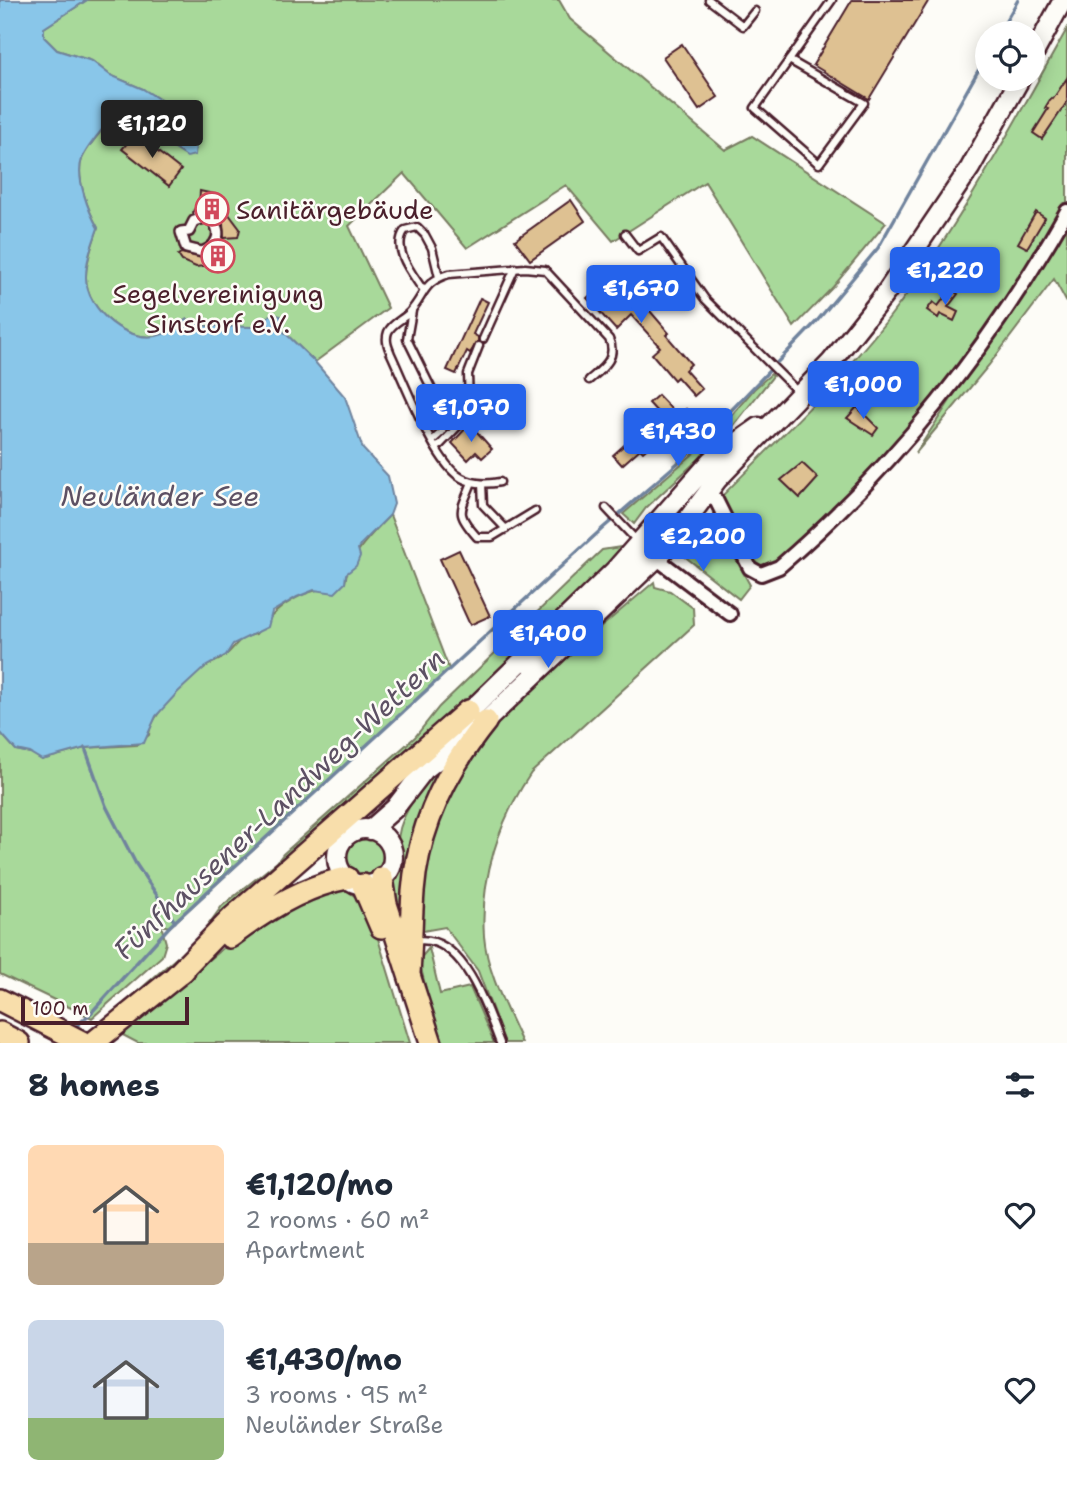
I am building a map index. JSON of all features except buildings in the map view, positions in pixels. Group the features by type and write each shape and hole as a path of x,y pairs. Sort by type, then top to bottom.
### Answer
{"highway":[{"path":"409,973 415,874 426,825 477,716"},
{"path":"173,979 232,918 477,716"},
{"path":"173,979 309,863 340,846"},
{"path":"93,1043 253,919 315,886 364,880"},
{"path":"364,880 386,904 431,1043"},
{"path":"364,880 416,1043"},
{"path":"0,1000 84,1043"},
{"path":"0,1033 19,1043"}],"main road":[{"path":"1045,33 1063,0"},
{"path":"409,793 394,824 390,845 392,863 364,880 338,863 340,846 352,832 370,830 383,821 409,793 427,768 477,716 708,492 831,362 885,295 970,168 1013,91"},
{"path":"648,552 712,460 800,395"},
{"path":"370,830 382,835 390,845"}],"street":[{"path":"708,492 716,500 750,568 761,574 779,567 868,479 954,380 1016,294 1067,211"},
{"path":"199,213 209,216 215,222 217,241 208,249 194,251 186,248 181,232 189,231 190,226 201,219 199,213"},
{"path":"427,768 477,715 648,552 730,614"}],"lane":[{"path":"709,0 743,26 755,11"},
{"path":"789,60 864,103 819,164 755,108 789,60 832,0"},
{"path":"423,290 402,254 400,244 405,230 417,227 425,235 439,276"},
{"path":"625,234 638,251 661,237 705,299 800,395"},
{"path":"433,440 445,427 445,415 410,348 407,333 412,309 423,290 439,276 536,267 552,275 609,339 612,355 609,362 589,380"},
{"path":"437,448 467,414 468,374 515,268"},
{"path":"412,309 393,325 386,336 387,343 437,448 454,473 482,484 500,482"},
{"path":"472,482 461,519 477,537 484,539 535,511"},
{"path":"482,484 480,498 483,505 506,528"},
{"path":"606,508 648,552"},
{"path":"411,942 435,939 455,956 475,982 500,1043"}],"green space":[{"path":"87,0 559,0 570,19 725,150 752,136 886,223 833,287 794,327 705,182 613,241 566,185 467,248 404,173 349,226 388,308 315,362 281,329 206,326 187,319 163,334 150,337 137,335 112,323 101,313 88,289 87,264 98,228 84,195 80,167 85,153 97,136 115,114 125,116 143,89 110,75 92,61 57,50 44,37 44,28"},
{"path":"1067,29 1067,204 1047,239 956,373 862,481 784,558 769,569 754,567 720,498 806,411 888,319 961,214 1032,91 1045,91 1045,68"},
{"path":"1067,222 1067,303 1054,279 989,365 915,454"},
{"path":"771,374 773,376 730,430 646,508 634,524 623,514 714,436 754,389"},
{"path":"390,515 449,669 170,927 161,925 166,943 162,956 92,1018 0,974 0,732 16,750 31,753 42,760 85,748 136,745 149,735 156,717 181,687 199,671 224,657 241,640 256,634 275,612 305,594 345,583 350,564"},
{"path":"717,525 750,585 739,599 683,555 686,540"},
{"path":"621,547 619,558 431,735 108,1020 107,1018 198,939 222,906 277,862 415,737 439,707 602,550"},
{"path":"654,582 655,587 670,591 693,608 694,625 531,773 510,810 494,851 485,893 486,950 499,991 522,1043 505,1043 478,971 445,927 417,932 427,838 477,740 552,669"},
{"path":"450,758 406,944 394,901 400,862 400,827 417,794"},
{"path":"365,837 380,843 386,858 380,873 365,879 350,873 344,858 350,843"},
{"path":"345,889 365,904 372,919 410,1043 138,1043 119,1033 260,921 313,893"},
{"path":"429,948 440,994 470,987 494,1043 439,1043 419,960"}],"water":[{"name":"Neuländer See","path":"0,0 87,0 44,28 44,37 57,50 92,61 110,75 143,89 173,108 196,143 195,155 187,157 125,116 115,114 85,153 80,176 87,204 98,228 88,258 86,276 88,289 101,313 124,330 150,337 166,333 187,319 206,326 253,327 272,314 281,316 281,329 315,362 345,397 363,449 388,476 394,504 390,515 361,544 356,566 346,574 345,583 335,593 314,590 272,612 268,627 233,644 226,655 205,667 178,692 156,716 144,743 85,748 42,760 30,753 16,750 0,732"}],"waterway":[{"name":"Fünfhausener-Landweg-Wettern","path":"1006,21 1018,0"},
{"name":"Fünfhausener-Landweg-Wettern","path":"72,1030 91,1013 170,926 603,528 695,448 817,321 878,248 975,76"},
{"path":"85,748 106,806 136,864 175,922"}],"place":[{"name":"Sanitärgebäude","path":"212,209"},
{"name":"Segelvereinigung Sinstorf e.V.","path":"218,256"}]}
